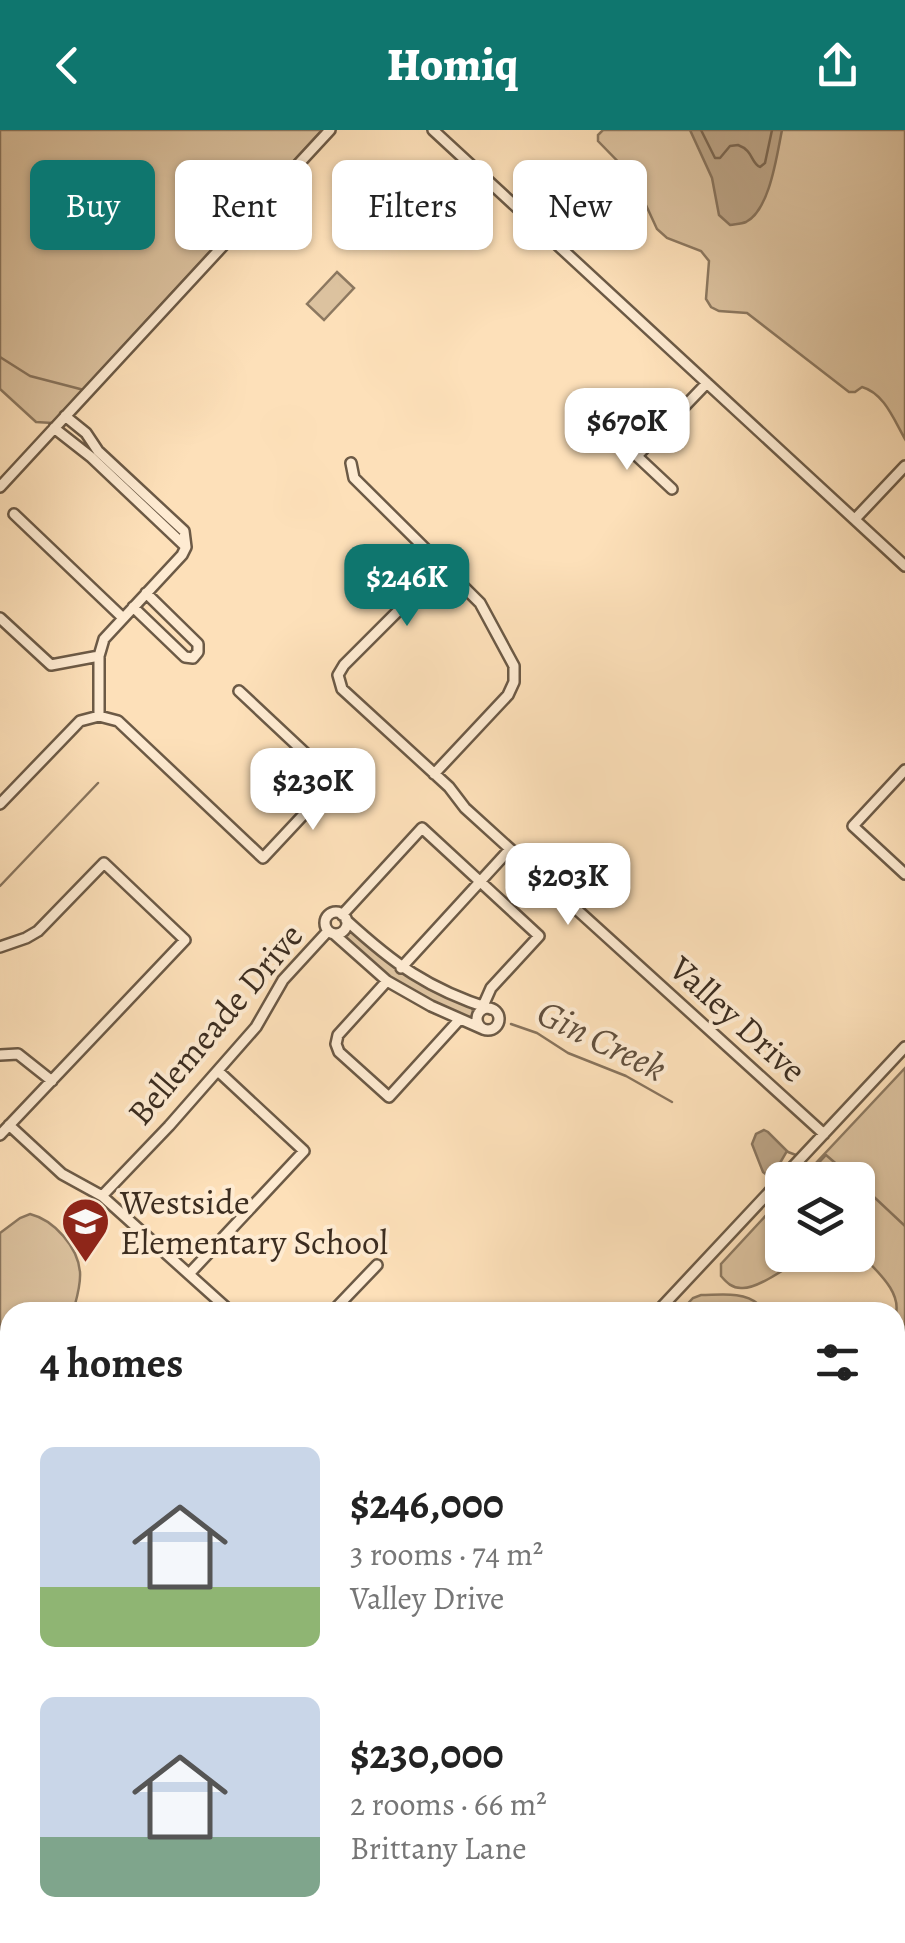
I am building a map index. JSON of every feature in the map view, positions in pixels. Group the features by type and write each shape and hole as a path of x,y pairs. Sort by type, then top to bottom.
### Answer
{"street":[{"path":"0,486 330,130"},
{"path":"433,130 905,566"},
{"path":"637,456 707,383"},
{"path":"65,416 184,531 186,546 182,556 104,638 99,656 99,716"},
{"path":"54,428 186,546"},
{"path":"608,430 672,489"},
{"path":"351,462 354,478 480,603 514,666 514,682 508,695 434,774"},
{"path":"855,520 905,466"},
{"path":"14,514 122,617"},
{"name":"Valley Drive","path":"442,566 344,665 338,675 342,689 465,808 824,1134"},
{"path":"133,607 184,657 193,658 198,644 146,593"},
{"path":"0,618 51,665 99,656"},
{"path":"0,804 80,720 99,716 118,721 263,858 335,781 239,691"},
{"path":"905,770 853,826 905,874"},
{"name":"Bellemeade Drive","path":"344,918 422,828 539,936 491,988 487,1007"},
{"path":"402,968 510,849"},
{"path":"0,948 38,931 104,863 185,940 0,1135"},
{"path":"336,912 344,918 402,968 436,988 487,1007 498,1016 498,1024 490,1030 483,1029 387,981 324,924 329,914 336,912"},
{"path":"331,933 344,931 344,918"},
{"name":"Bellemeade Drive","path":"102,1196 261,1022 283,980 331,933"},
{"path":"387,981 338,1035 336,1044 339,1052 389,1098 460,1020"},
{"path":"483,1029 478,1024 478,1013 487,1007"},
{"path":"666,1302 905,1048"},
{"path":"0,1055 18,1054 52,1081"},
{"path":"189,1274 304,1151 218,1070"},
{"path":"9,1126 62,1174 102,1196 220,1302"},
{"path":"341,1302 377,1264"}],"shaded area":[{"path":"0,130 322,130 294,160 175,160 175,250 211,250 52,423 36,422 0,389"},
{"path":"603,130 905,130 905,439 888,408 870,390 862,387 849,392 747,313 711,307 706,299 709,261 701,251 667,238 657,229 647,207 647,160 616,160 598,141"},
{"path":"337,272 354,288 324,320 307,304"},
{"path":"350,931 424,986 472,1008 472,1017 418,995 387,976 345,940"},
{"path":"905,1068 905,1302 896,1302 886,1281 875,1269 875,1162 817,1162"},
{"path":"30,1214 39,1217 70,1244 80,1272 75,1302 0,1302 0,1233"},
{"path":"765,1216 765,1272 780,1272 741,1288 721,1276 721,1264"},
{"path":"731,1295 755,1302 689,1302 693,1298"}],"water":[{"path":"690,130 782,130 767,194 746,222 730,225 719,215 712,178"},
{"path":"768,1132 787,1151 781,1162 765,1162 765,1174 752,1144 756,1134"}],"waterway":[{"path":"0,357 30,376 84,390"},
{"path":"0,886 98,783"},
{"name":"Gin Creek","path":"511,1024 626,1076 672,1102"},
{"path":"788,1152 796,1155"},
{"path":"820,1162 826,1155 834,1162"},
{"path":"875,1198 905,1226"}],"place":[{"name":"Westside Elementary School","path":"85,1264"}]}
